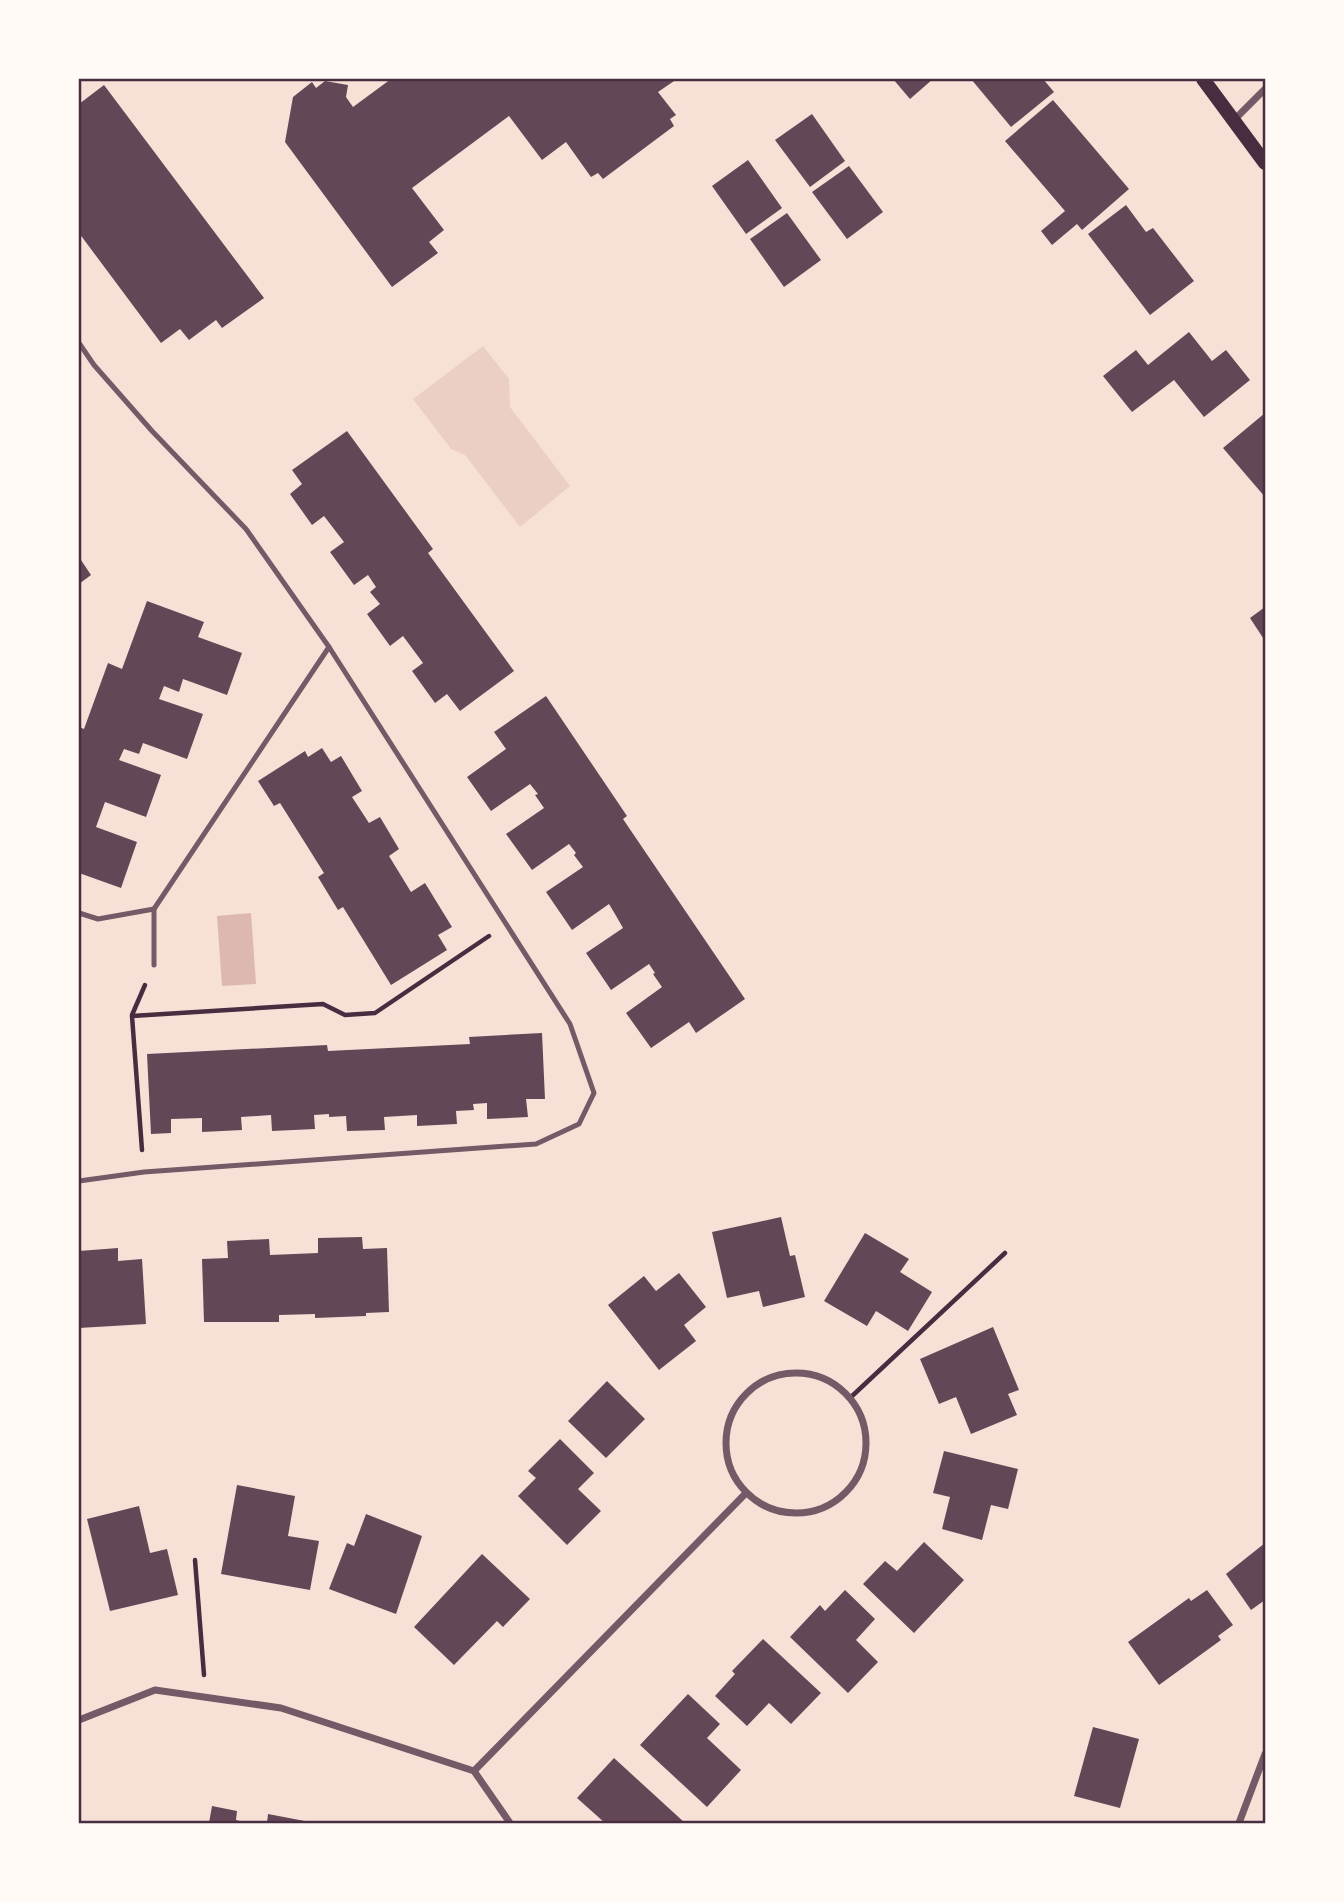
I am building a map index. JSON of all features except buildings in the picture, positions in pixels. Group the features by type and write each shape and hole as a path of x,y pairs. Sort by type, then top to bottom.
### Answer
{"main road":[{"path":"1203,79 1265,163"}],"street":[{"path":"1234,121 1265,89"},
{"path":"801,1372 825,1377 851,1397 862,1416 867,1440 863,1465 847,1492 827,1507 790,1514 766,1508 746,1493 735,1479 726,1456 726,1431 734,1408 755,1385 777,1374 801,1372"},
{"path":"474,1771 746,1493"},
{"path":"79,1720 155,1690 281,1708 474,1771 510,1823"},
{"path":"1239,1823 1265,1754"}],"lane":[{"path":"79,343 94,365 152,431 246,529 329,648 570,1024 594,1093 579,1124 536,1144 144,1172 79,1181"},
{"path":"154,965 154,909 329,648"},
{"path":"79,914 97,919 154,909"}],"path":[{"path":"132,1016 323,1004 345,1016 375,1013 508,924"},
{"path":"144,1172 132,1016 154,965"},
{"path":"851,1397 1005,1253"},
{"path":"195,1560 205,1697"}],"shaded area":[{"path":"483,346 509,379 510,407 570,486 520,527 465,455 451,449 413,399"},
{"path":"251,913 256,984 222,986 217,916"}]}
